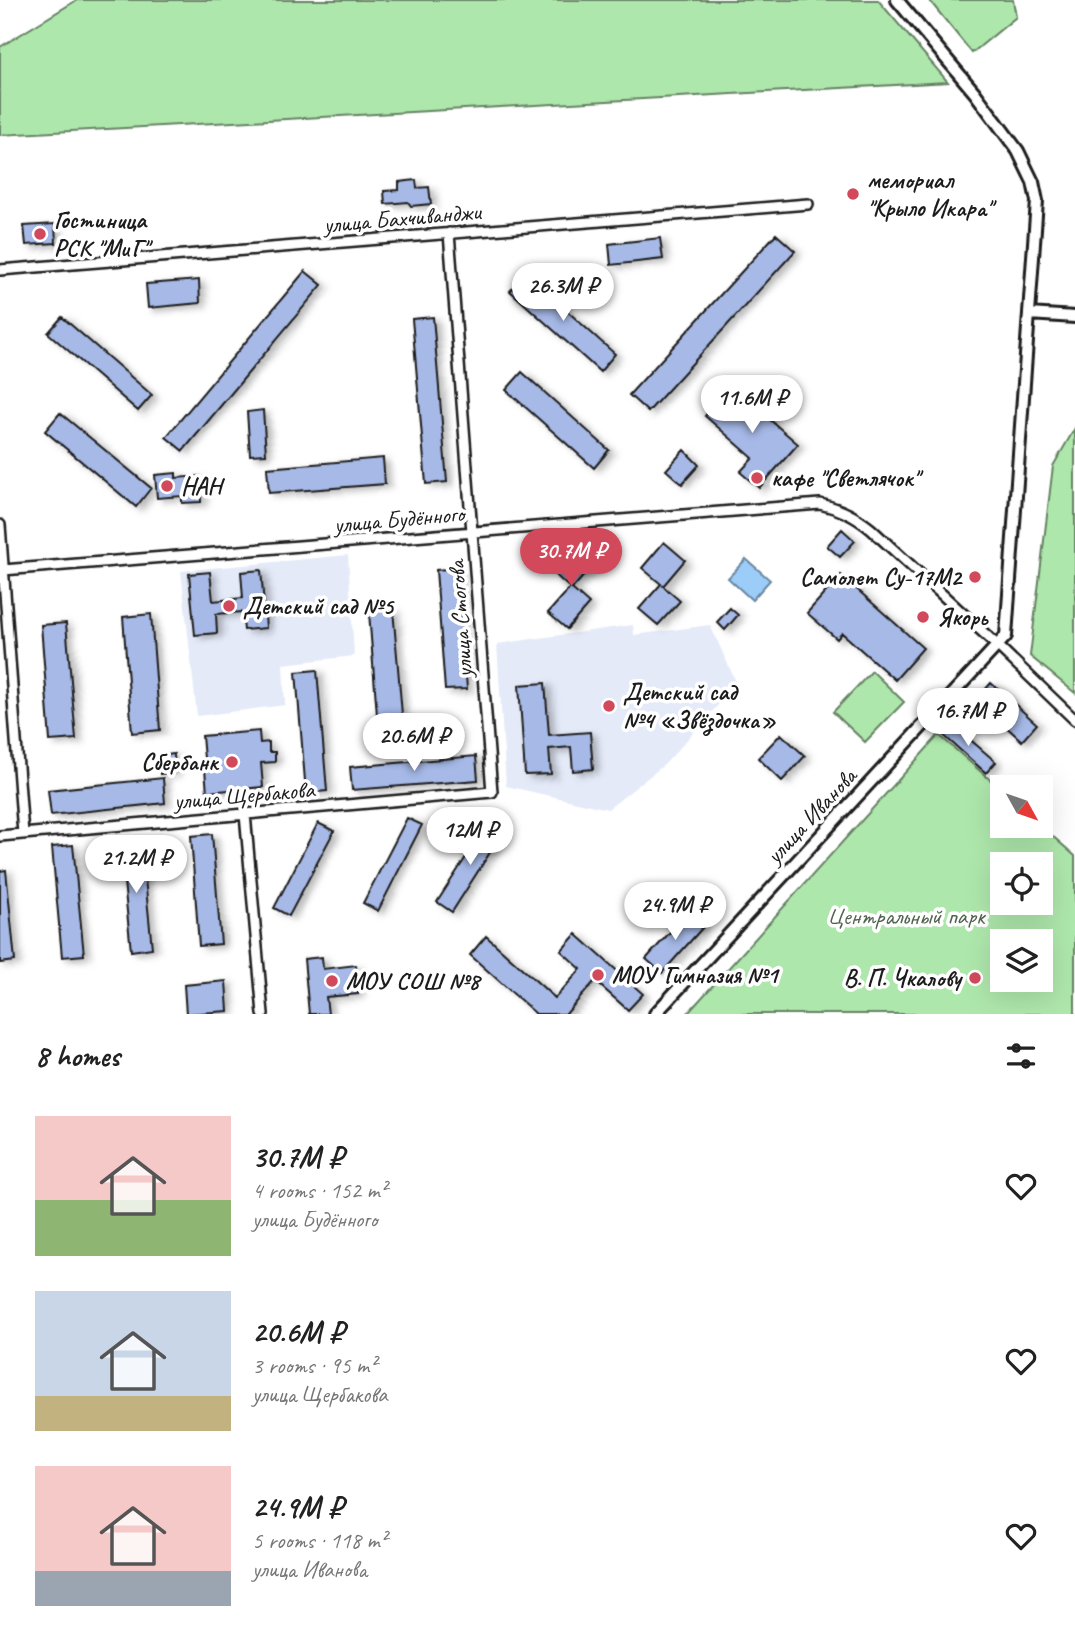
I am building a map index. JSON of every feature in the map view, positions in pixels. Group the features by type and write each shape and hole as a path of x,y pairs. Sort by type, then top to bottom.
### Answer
{"street":[{"path":"897,0 975,93 1018,151 1026,166 1037,201 1006,636 998,646"},
{"name":"улица Бахчиванджи","path":"0,270 808,204"},
{"name":"улица Стогова","path":"449,233 492,792"},
{"path":"1029,314 1075,317"},
{"name":"улица Будённого","path":"3,570 820,504 838,508 857,517 1075,720"},
{"path":"0,525 23,834"},
{"name":"улица Иванова","path":"655,1014 998,646"},
{"name":"улица Щербакова","path":"0,836 492,792"},
{"path":"245,814 262,1014"}],"shaded area":[{"path":"348,555 354,656 283,664 285,705 197,716 181,571"},
{"path":"633,625 634,635 710,625 737,684 665,764 608,809 506,786 497,644"}],"green space":[{"path":"77,0 878,0 948,82 0,135 0,47"},
{"path":"929,0 1013,0 1016,17 972,53"},
{"path":"1075,428 1075,693 1030,656 1053,466"},
{"path":"872,671 904,702 865,742 833,712"},
{"name":"Центральный парк","path":"939,735 990,780 990,838 1054,837 1075,856 1075,1014 687,1014"}],"water":[{"path":"746,559 770,580 752,600 728,578"}],"building":[{"path":"416,180 417,188 429,187 431,204 385,204 384,191 399,190 399,182"},
{"path":"55,224 56,243 26,245 24,226"},
{"path":"776,234 795,251 648,412 629,395"},
{"path":"660,238 663,259 611,265 609,244"},
{"path":"305,271 322,285 183,451 166,437"},
{"path":"526,274 615,354 600,372 510,291"},
{"path":"199,280 200,303 148,308 146,284"},
{"path":"62,317 152,395 138,411 48,333"},
{"path":"433,317 447,482 426,484 412,319"},
{"path":"522,372 609,450 594,468 506,390"},
{"path":"731,386 798,444 759,488 740,472 753,458 705,416"},
{"path":"263,410 266,454 250,455 247,412"},
{"path":"60,413 151,488 136,507 45,431"},
{"path":"684,450 699,465 682,484 666,470"},
{"path":"383,458 385,484 269,493 267,468"},
{"path":"176,473 176,478 200,476 201,502 182,503 182,496 157,498 155,475"},
{"path":"842,529 855,541 840,557 827,546"},
{"path":"664,542 685,560 663,586 680,601 658,625 639,609 661,584 642,568"},
{"path":"574,547 594,564 572,589 589,604 567,629 548,613 570,588 552,572"},
{"path":"458,568 467,689 445,690 436,570"},
{"path":"261,570 266,628 244,630 242,612 216,614 217,633 195,635 189,574 210,572 213,601 243,598 241,572"},
{"path":"841,575 923,648 895,680 842,633 837,639 807,613"},
{"path":"730,608 738,615 725,630 717,622"},
{"path":"393,609 403,726 378,728 369,612"},
{"path":"151,614 160,730 132,733 123,617"},
{"path":"66,623 76,739 50,741 41,625"},
{"path":"317,670 327,791 306,793 296,672"},
{"path":"545,683 549,735 590,732 593,769 573,771 571,747 549,749 551,774 525,775 519,685"},
{"path":"991,683 1037,724 1022,741 976,700"},
{"path":"950,722 996,762 986,773 941,733"},
{"path":"259,731 260,743 269,742 269,752 275,752 275,762 261,763 263,787 207,792 202,736"},
{"path":"781,734 805,756 782,781 758,758"},
{"path":"174,754 175,772 160,774 159,756"},
{"path":"476,756 478,780 352,790 350,767"},
{"path":"163,778 165,803 51,815 48,790"},
{"path":"407,818 422,825 378,911 363,903"},
{"path":"318,823 334,831 289,916 274,908"},
{"path":"488,823 503,832 452,912 437,902"},
{"path":"212,834 221,944 199,946 191,836"},
{"path":"141,839 152,948 131,951 120,842"},
{"path":"73,845 84,955 62,957 52,847"},
{"path":"6,870 15,961 0,963 0,871"},
{"path":"688,912 704,926 662,973 646,959"},
{"name":"МОУ Гимназия №1","path":"576,934 643,994 628,1010 595,981 566,1014 536,1014 470,955 486,936 555,998 581,969 561,951"},
{"name":"МОУ СОШ №8","path":"322,957 323,969 356,965 358,994 326,997 328,1014 309,1014 304,959"},
{"path":"226,981 228,1011 186,1014 184,985"}],"place":[{"name":"мемориал \"Крыло Икара\"","path":"853,194"},
{"name":"Гостиница РСК \"МиГ\"","path":"40,234"},
{"name":"кафе \"Светлячок\"","path":"757,478"},
{"name":"НАН","path":"167,486"},
{"name":"Самолет Су-17М2","path":"975,577"},
{"name":"Детский сад №5","path":"229,606"},
{"name":"Якорь","path":"923,617"},
{"name":"Детский сад №4 «Звёздочка»","path":"609,706"},
{"name":"Сбербанк","path":"232,762"},
{"name":"МОУ Гимназия №1","path":"598,975"},
{"name":"В. П. Чкалову","path":"975,978"},
{"name":"МОУ СОШ №8","path":"332,981"}]}
